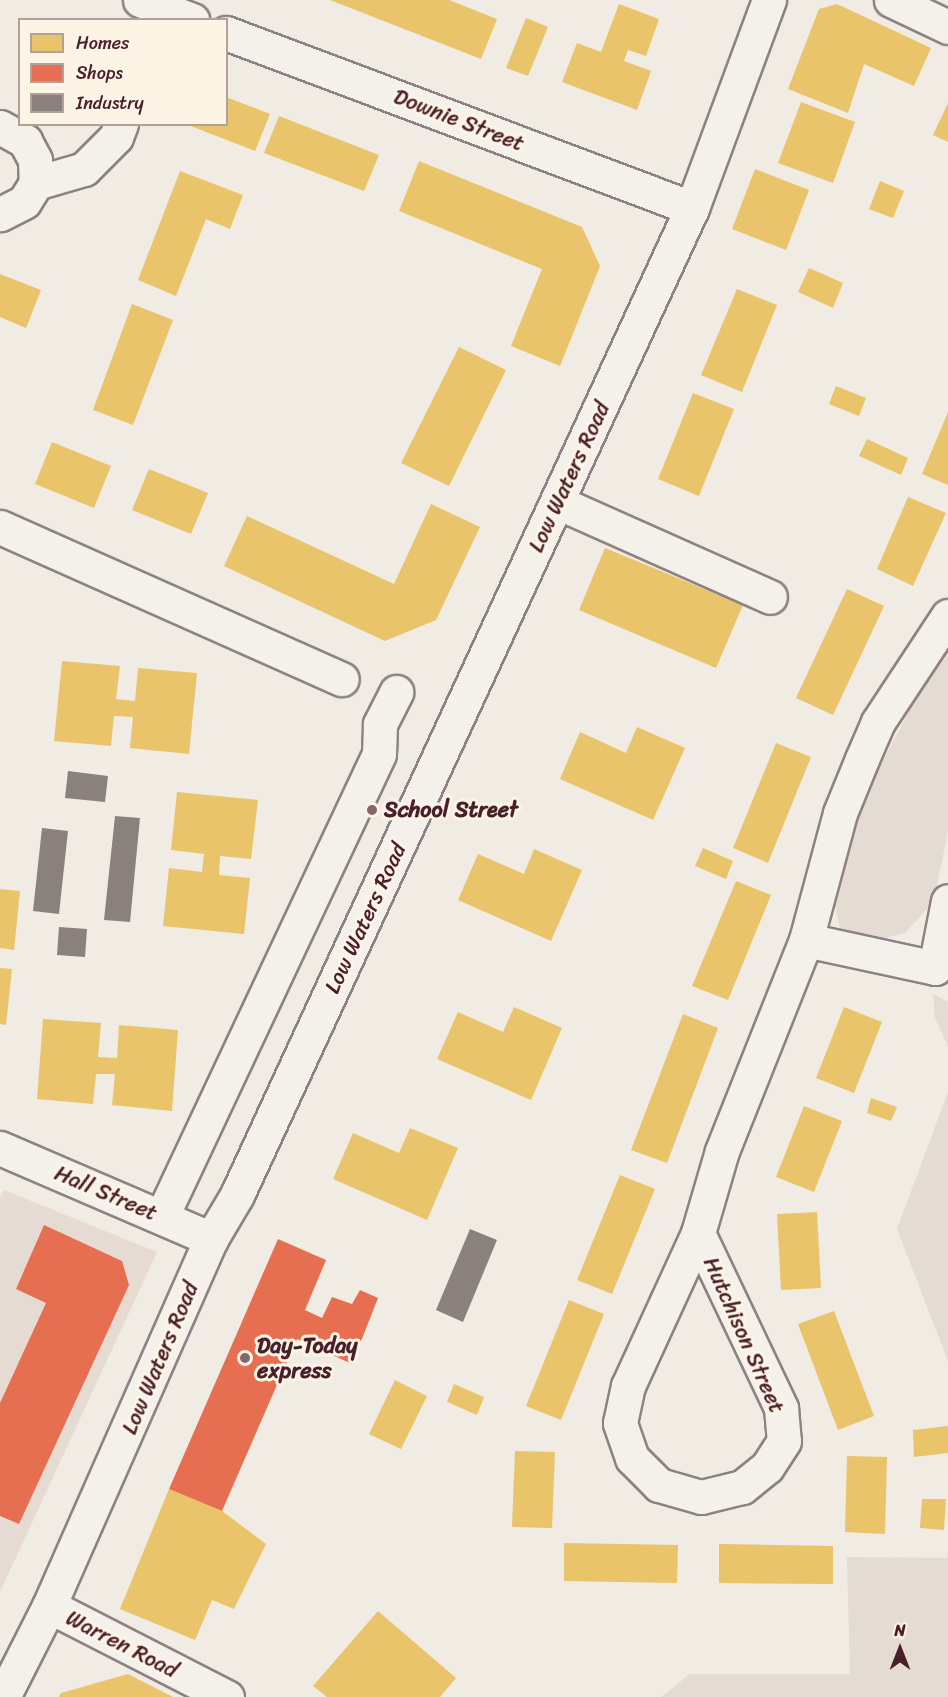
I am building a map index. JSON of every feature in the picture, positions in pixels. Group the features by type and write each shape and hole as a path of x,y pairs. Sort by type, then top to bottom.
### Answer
{"street":[{"name":"Low Waters Road","path":"3,1697 49,1606 211,1239 237,1195 692,208 769,0"},
{"path":"891,0 948,27"},
{"name":"Downie Street","path":"228,34 692,208"},
{"path":"36,183 84,169 116,137 120,126"},
{"path":"0,128 25,141 35,160 36,183 24,202 0,214"},
{"path":"557,502 770,597"},
{"path":"0,527 342,679"},
{"name":"Hutchison Street","path":"698,1233 781,1408 784,1441 767,1467 742,1486 701,1497 659,1485 632,1458 620,1423 628,1386 698,1233 722,1151 806,940 840,813 878,722 948,616"},
{"path":"162,1216 379,754 380,724 396,692"},
{"path":"806,940 935,968 948,901"},
{"name":"Hall Street","path":"0,1148 211,1239"},
{"name":"Warren Road","path":"49,1606 227,1697"}],"shaded area":[{"path":"948,647 948,831 934,901 905,933 881,939 858,938 840,929 835,906 857,811 909,711"},
{"path":"933,994 948,1002 948,1047 935,1018"},
{"path":"948,1092 948,1361 897,1229"},
{"path":"4,1190 157,1252 0,1592 0,1197"},
{"path":"948,1551 948,1697 661,1697 690,1674 850,1674 847,1557 947,1558"}],"building: Homes":[{"path":"330,0 449,0 497,19 481,59"},
{"path":"619,4 659,19 646,56 628,50 624,61 651,71 637,110 562,82 577,43 601,52"},
{"path":"837,4 931,48 914,86 864,64 848,113 788,89 819,9"},
{"path":"526,18 548,27 528,76 506,68"},
{"path":"228,98 270,114 255,151 191,126 228,126"},
{"path":"801,102 855,122 833,183 778,163"},
{"path":"948,103 948,142 933,135"},
{"path":"279,116 379,155 364,191 264,153"},
{"path":"419,161 582,227 600,266 560,366 511,346 542,269 399,211"},
{"path":"755,169 809,190 786,250 732,229"},
{"path":"180,171 243,195 230,229 206,219 176,296 138,280"},
{"path":"880,181 904,191 893,218 869,209"},
{"path":"809,268 843,283 833,308 798,292"},
{"path":"0,274 41,290 26,328 0,317"},
{"path":"737,289 777,305 742,392 701,375"},
{"path":"132,304 173,320 133,425 93,410"},
{"path":"459,347 506,370 449,486 401,463"},
{"path":"836,386 866,398 859,416 829,404"},
{"path":"693,393 734,409 699,496 658,479"},
{"path":"948,412 948,485 922,474"},
{"path":"867,439 908,458 901,475 859,456"},
{"path":"52,442 111,466 94,508 35,484"},
{"path":"149,469 208,493 191,534 132,510"},
{"path":"908,497 946,513 913,586 877,569"},
{"path":"431,504 480,527 436,620 385,641 224,566 247,516 394,584"},
{"path":"605,548 743,605 716,668 579,610"},
{"path":"847,589 884,606 833,715 796,698"},
{"path":"62,661 120,666 116,699 135,701 138,668 197,673 189,754 130,748 133,717 114,716 111,746 54,741"},
{"path":"637,727 685,748 653,820 560,779 580,732 626,753"},
{"path":"776,743 811,757 768,863 733,848"},
{"path":"177,792 258,800 251,859 220,856 219,875 250,878 244,934 163,926 169,868 202,872 204,854 171,850"},
{"path":"703,848 733,861 726,879 695,866"},
{"path":"534,849 582,870 551,941 458,900 478,854 524,874"},
{"path":"736,881 771,895 728,1000 692,986"},
{"path":"0,889 20,891 14,950 0,948"},
{"path":"0,968 12,969 6,1025 0,1024"},
{"path":"514,1007 562,1028 531,1100 437,1059 458,1012 503,1032"},
{"path":"844,1007 882,1022 854,1093 816,1078"},
{"path":"683,1014 718,1028 667,1163 631,1150"},
{"path":"43,1019 101,1023 98,1057 117,1058 119,1025 178,1030 172,1111 112,1105 115,1074 96,1074 93,1104 37,1099"},
{"path":"871,1098 897,1107 891,1121 867,1113"},
{"path":"804,1106 842,1121 814,1192 776,1177"},
{"path":"410,1128 458,1148 427,1220 333,1179 353,1133 399,1153"},
{"path":"620,1175 655,1189 612,1294 577,1280"},
{"path":"817,1212 821,1288 781,1290 777,1214"},
{"path":"569,1300 604,1314 561,1420 526,1406"},
{"path":"834,1311 874,1416 838,1430 798,1324"},
{"path":"395,1380 427,1396 401,1449 369,1434"},
{"path":"454,1384 484,1397 477,1415 447,1402"},
{"path":"948,1426 948,1453 914,1457 913,1430"},
{"path":"515,1451 555,1452 552,1528 512,1527"},
{"path":"847,1456 887,1457 885,1534 845,1532"},
{"path":"169,1489 222,1511 266,1544 234,1609 212,1600 195,1640 120,1609"},
{"path":"922,1499 946,1499 944,1530 920,1528"},
{"path":"564,1543 678,1545 677,1583 564,1581"},
{"path":"719,1544 833,1546 833,1584 719,1583"},
{"path":"378,1611 456,1678 440,1697 327,1697 313,1686"},
{"path":"128,1674 173,1697 59,1697 61,1693"}],"building: Shops":[{"path":"44,1225 122,1261 129,1285 19,1524 0,1516 0,1403 46,1303 16,1289"},
{"path":"278,1239 326,1260 305,1310 322,1318 332,1297 352,1304 360,1290 378,1298 352,1364 297,1339 222,1511 169,1489"}],"building: Industry":[{"path":"68,771 108,776 105,802 65,798"},
{"path":"115,816 140,818 130,922 104,920"},
{"path":"42,828 68,831 59,914 33,911"},
{"path":"59,927 87,929 85,957 57,955"},
{"path":"470,1229 497,1240 463,1322 436,1310"}],"place":[{"name":"School Street","path":"372,810"},
{"name":"Day-Today express","path":"245,1358"}]}
